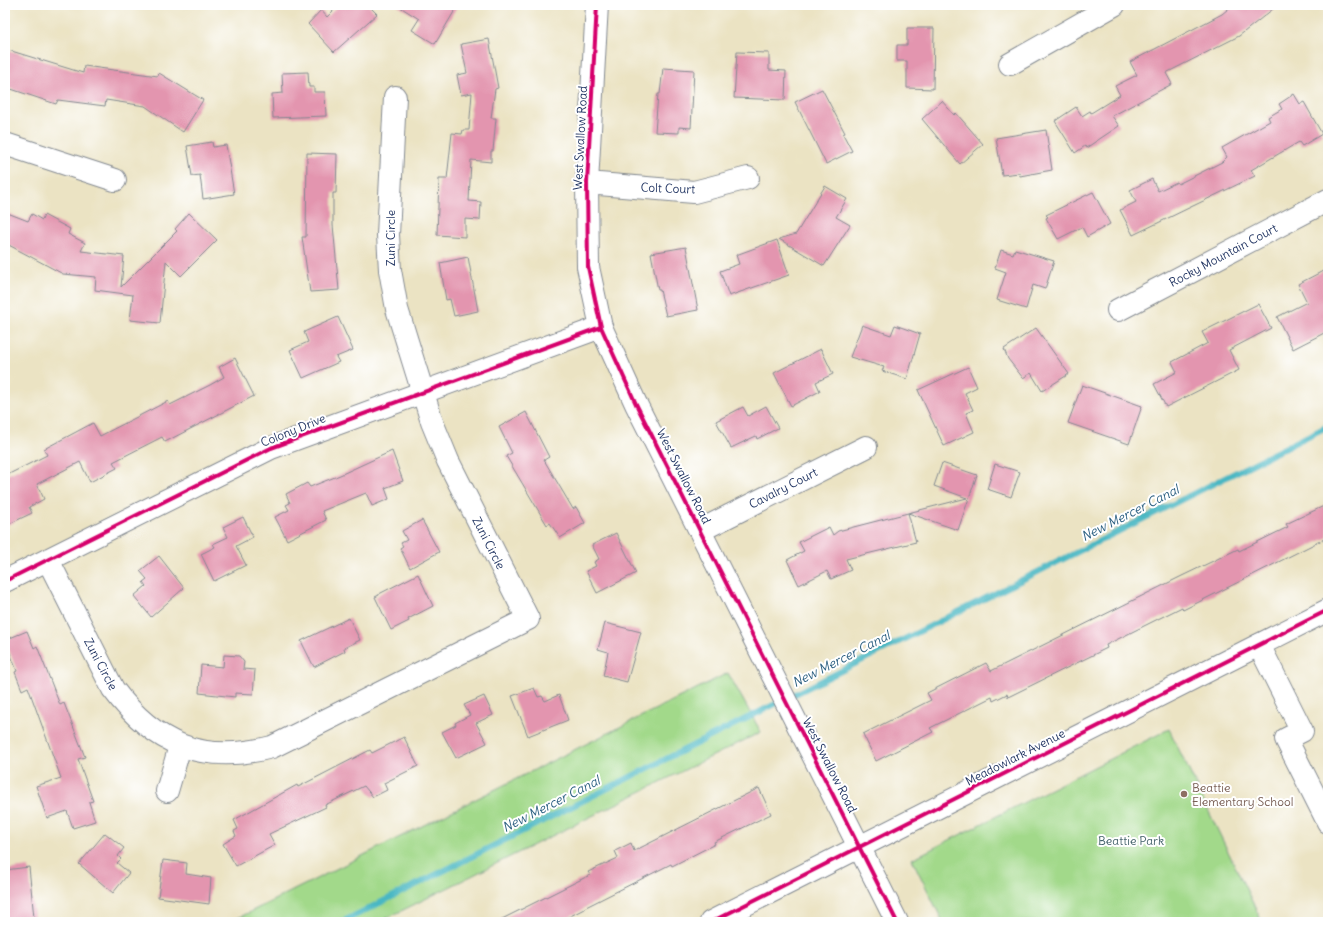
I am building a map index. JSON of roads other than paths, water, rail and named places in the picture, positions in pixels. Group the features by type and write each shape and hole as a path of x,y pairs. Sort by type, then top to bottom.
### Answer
{"street":[{"name":"West Swallow Road","path":"597,5 587,183 588,267 601,327 636,404 701,530 897,922"},
{"path":"1010,64 1114,5"},
{"name":"Zuni Circle","path":"48,560 113,689 127,708 140,721 155,732 180,746 203,752 226,754 254,752 272,747 528,620 448,461 422,392 397,309 390,270 388,235 395,97"},
{"path":"5,144 115,180"},
{"name":"Colt Court","path":"587,183 694,192 748,178"},
{"name":"Rocky Mountain Court","path":"1118,310 1328,200"},
{"name":"Colony Drive","path":"5,581 271,448 601,327"},
{"name":"Cavalry Court","path":"701,530 866,447"},
{"name":"Meadowlark Avenue","path":"711,922 1328,610"},
{"path":"1259,645 1302,731 1286,739 1328,822"},
{"path":"167,791 180,746"}],"waterway":[{"name":"New Mercer Canal","path":"342,922 1328,426"}],"place":[{"name":"Beattie Elementary School","path":"1184,794"}],"park label":[{"name":"Beattie Park","path":"1131,840"}]}
